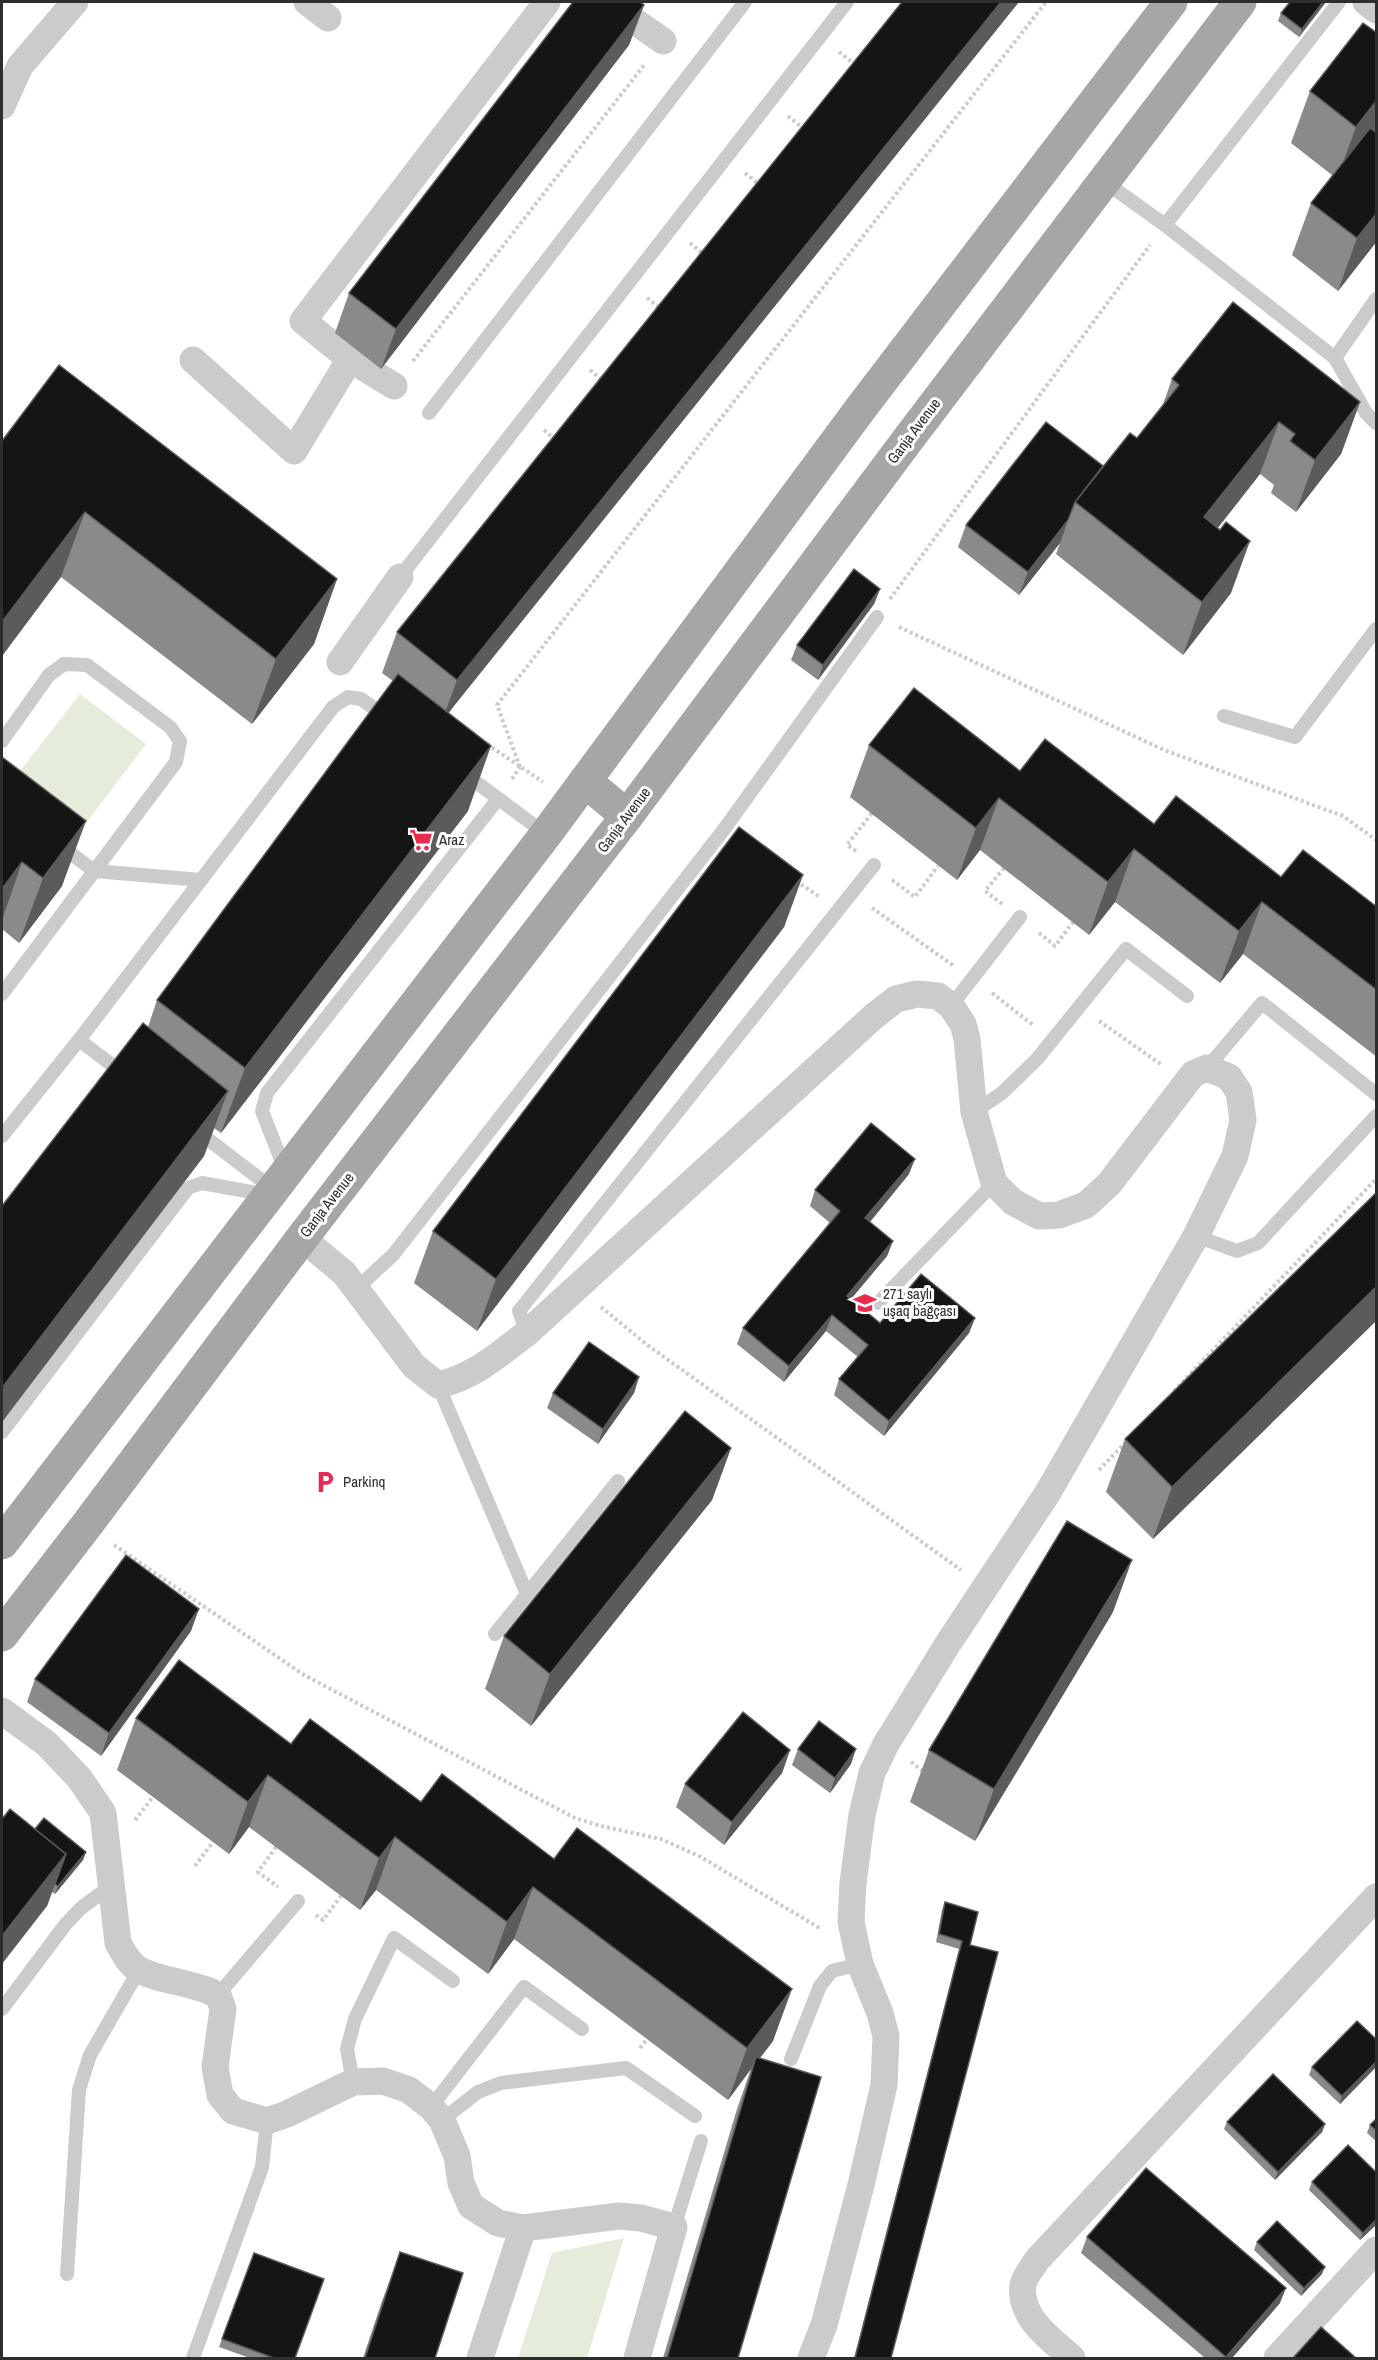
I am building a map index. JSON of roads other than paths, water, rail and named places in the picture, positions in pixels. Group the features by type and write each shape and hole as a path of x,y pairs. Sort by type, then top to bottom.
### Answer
{"main road":[{"path":"3,1533 275,1186 546,834 861,408 1171,2"},
{"name":"Ganja Avenue","path":"2,1635 302,1238 627,816 906,442 1240,2"},
{"path":"585,782 627,816"}],"street":[{"path":"2,106 20,66 75,2"},
{"path":"307,2 328,18"},
{"path":"394,386 350,359 303,321 547,2"},
{"path":"607,2 663,41"},
{"path":"1366,2 1377,10"},
{"path":"193,360 294,451 350,359"},
{"path":"340,662 400,577"},
{"path":"302,1238 330,1259 357,1288 414,1366 438,1385 458,1380 480,1369 527,1333 873,1017 896,999 917,993 938,996 951,1006 963,1024 967,1039 974,1112 994,1183 1013,1202 1039,1215 1059,1215 1086,1205 1109,1185 1197,1075 1229,1077 1239,1092 1243,1120 1235,1156 1196,1236 1047,1494 949,1642 886,1744 872,1773 862,1815 853,1883 851,1922 858,1958 880,2013 886,2036 884,2085 839,2271 824,2325 811,2358"},
{"path":"2,1711 46,1744 80,1779 103,1814 118,1943 126,1958 139,1970 205,1988 218,1995 223,2009 215,2067 220,2095 233,2111 267,2121 287,2114 353,2082 383,2081 410,2090 436,2114 457,2156 461,2183 471,2206 498,2223 523,2228 619,2216 641,2218 674,2227 637,2358"},
{"path":"1072,2358 1035,2325 1024,2300 1023,2284 1037,2260 1377,1897"},
{"path":"480,2358 523,2228"},
{"path":"1277,2358 1377,2250"}],"lane":[{"path":"429,413 745,2"},
{"path":"400,577 847,2"},
{"path":"1165,225 1339,2"},
{"path":"1105,182 1165,225 1335,358 1366,413 1377,423"},
{"path":"1335,358 1377,299"},
{"path":"357,1288 393,1255 718,838 877,617"},
{"path":"1224,716 1295,738 1377,629"},
{"path":"2,741 49,675 64,664 87,665 170,727 180,741 176,762 2,994"},
{"path":"2,1136 79,1040 333,707 348,697 361,699 398,725"},
{"path":"453,765 546,834"},
{"path":"275,1186 262,1111 267,1093 498,799"},
{"path":"48,836 94,871 201,880"},
{"path":"527,1333 519,1311 873,865"},
{"path":"951,1006 1020,917"},
{"path":"974,1112 1002,1093 1037,1059 1126,949 1188,996"},
{"path":"1197,1075 1262,1003 1377,1094"},
{"path":"79,1040 135,1083"},
{"path":"1196,1236 1237,1251 1258,1243 1377,1116"},
{"path":"181,1118 275,1186"},
{"path":"2,1432 188,1188 202,1183 275,1186"},
{"path":"878,1303 994,1183"},
{"path":"438,1385 527,1594"},
{"path":"495,1634 618,1481"},
{"path":"2,2009 65,1925 81,1908 111,1886"},
{"path":"218,1995 298,1901"},
{"path":"353,2082 347,2049 355,2019 394,1938 453,1981"},
{"path":"791,2059 820,1986 832,1971 858,1958"},
{"path":"67,2274 79,2090 90,2055 139,1970"},
{"path":"436,2114 524,1987 582,2029"},
{"path":"436,2114 501,2083 626,2068 695,2116"},
{"path":"193,2358 262,2167 267,2121"},
{"path":"674,2227 701,2141"}],"place":[{"name":"Araz","path":"421,840"},
{"name":"271 saylı uşaq bağçası","path":"865,1303"},
{"name":"Parkinq","path":"325,1482"}]}
